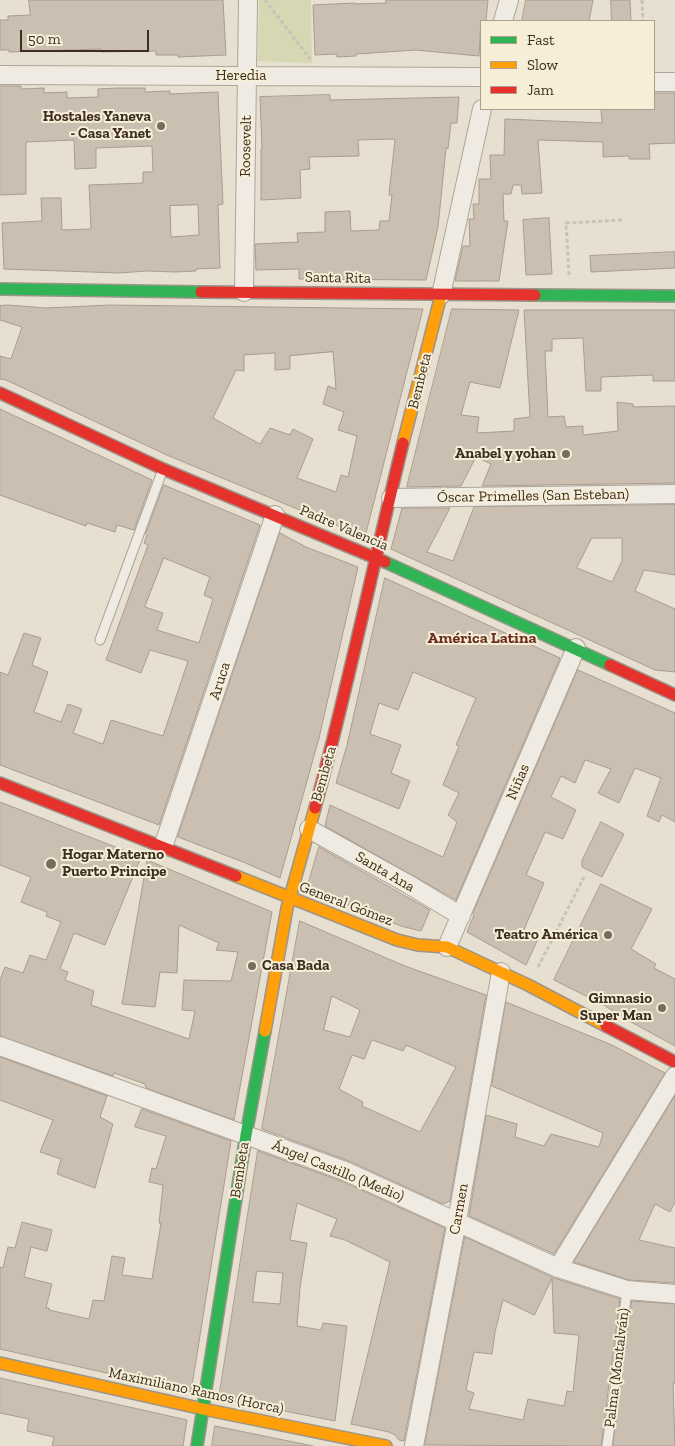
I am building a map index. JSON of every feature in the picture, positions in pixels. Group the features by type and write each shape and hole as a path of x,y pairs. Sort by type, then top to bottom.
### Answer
{"street":[{"name":"Roosevelt","path":"244,292 248,0"},
{"path":"503,20 509,0"},
{"name":"Heredia","path":"0,75 480,77"},
{"path":"655,82 675,82"},
{"name":"Bembeta","path":"197,1446 246,1135 289,898 333,742 375,557 441,294 482,110"},
{"name":"Santa Rita","path":"0,289 675,296"},
{"name":"Padre Valencia","path":"0,393 163,469 375,557 675,695"},
{"name":"Óscar Primelles (San Esteban)","path":"391,498 675,494"},
{"name":"Aruca","path":"163,847 275,515"},
{"name":"Niñas","path":"447,947 576,648"},
{"path":"648,683 675,680"},
{"name":"General Gómez","path":"0,783 397,940 418,945 447,947 528,985 675,1062"},
{"name":"Santa Ana","path":"309,829 408,884 460,916"},
{"name":"Carmen","path":"414,1446 457,1221 501,972"},
{"name":"Ángel Castillo (Medio)","path":"0,1046 345,1171 558,1268 627,1290 675,1294"},
{"path":"558,1268 675,1076"},
{"name":"Maximiliano Ramos (Horca)","path":"0,1363 203,1409 386,1446"}],"lane":[{"path":"100,640 163,469"},
{"name":"Palma (Montalván)","path":"607,1446 627,1290"}],"path":[{"path":"265,0 323,76"},
{"path":"642,0 642,20"},
{"path":"570,296 566,224 623,220"},
{"path":"528,985 584,875"}],"green space":[{"path":"259,0 311,0 312,63 258,61"}],"building":[{"path":"29,0 223,0 226,55 178,57 178,55 156,55 156,51 101,52 101,49 9,52 9,50 0,50 0,20 8,20 8,16 30,15"},
{"path":"386,0 488,0 486,20 480,20 479,56 416,50 337,57 337,54 315,55 313,5 386,3"},
{"path":"526,0 593,0 589,20 522,20"},
{"path":"611,0 630,0 631,20 612,20"},
{"path":"0,86 21,86 21,89 44,88 44,93 67,92 67,98 98,97 98,89 117,88 145,88 145,92 170,91 170,94 218,92 223,204 218,205 220,268 196,269 196,271 119,273 4,269 2,223 42,221 41,198 61,198 62,230 91,229 89,185 143,183 143,172 153,172 152,146 96,148 96,168 75,169 74,140 26,142 26,194 0,195","holes":["198,205 199,235 171,237 170,206"]},
{"path":"655,93 675,93 675,143 649,144 650,159 629,159 629,156 603,157 603,142 538,140 542,193 522,194 521,185 513,185 511,194 503,194 504,221 508,221 499,281 455,281 463,246 470,246 469,219 474,219 473,204 479,204 479,179 491,179 490,155 504,155 505,119 602,123 601,110 655,110"},
{"path":"330,95 330,100 459,97 457,123 451,123 448,149 446,148 438,227 426,280 299,279 299,269 256,270 255,244 298,242 297,233 325,232 325,212 350,211 351,231 379,230 380,221 389,221 392,195 389,195 395,139 358,140 359,156 309,157 310,169 300,170 301,198 261,200 260,97"},
{"path":"549,218 552,274 526,275 523,220"},
{"path":"675,252 675,268 591,272 590,256"},
{"path":"110,305 423,309 365,537 169,456 6,380 0,379 0,356 11,359 22,327 0,320 0,306 46,308","holes":["333,352 336,389 328,386 323,404 344,412 338,430 357,436 348,477 341,475 336,492 297,478 313,439 293,429 290,435 270,428 260,444 213,418 236,370 244,371 244,355 275,353 275,370 290,369 290,356"]},
{"path":"452,309 519,310 500,388 470,382 461,415 479,417 477,433 514,431 514,419 530,417 524,310 675,310 675,381 653,381 653,375 601,377 601,391 586,391 583,338 552,339 552,351 545,351 548,417 564,416 566,427 583,426 583,435 618,431 617,402 633,404 633,407 675,406 675,483 482,486 491,464 476,457 461,486 407,487"},
{"path":"0,409 152,480 134,530 117,525 115,532 87,523 86,526 0,495"},
{"path":"164,485 260,525 159,825 0,765 0,672 8,675 24,633 41,638 32,665 48,672 34,712 61,722 68,704 82,709 73,733 103,744 111,720 163,736 188,661 150,650 141,673 106,660 148,545 144,543","holes":["164,558 210,577 204,595 213,599 199,643 157,630 163,613 145,607"]},
{"path":"675,505 675,575 644,570 635,591 675,609 675,672 655,670 391,549 402,508 450,508 427,552 453,561 474,507","holes":["592,538 622,538 622,561 612,582 577,568"]},
{"path":"280,533 306,547 358,567 319,738 280,878 178,837"},
{"path":"385,578 560,658 456,900 325,826 330,805 443,857 457,822 448,815 459,793 443,785 459,746 456,745 476,698 413,672 398,710 379,703 370,734 401,745 391,773 410,781 399,809 336,783 347,745"},
{"path":"578,670 675,713 675,822 662,815 659,822 647,816 661,778 635,768 619,803 598,793 611,769 585,760 575,783 561,776 551,797 576,810 563,839 545,832 526,875 544,883 523,932 538,939 526,965 467,932"},
{"path":"0,802 141,857 105,945 74,933 60,969 68,972 65,980 94,991 91,1005 189,1039 195,1011 182,1010 184,980 231,981 238,952 216,950 219,943 179,925 177,973 160,972 155,1007 122,1004 147,860 272,912 234,1120 146,1088 145,1084 114,1073 113,1076 0,1036 0,980 5,967 23,973 30,955 46,960 61,922 46,916 47,912 21,902 31,877 0,865"},
{"path":"601,822 624,834 602,877 582,867 582,861"},
{"path":"319,847 430,910 421,931 401,926 307,889"},
{"path":"601,884 652,909 631,949 656,964 654,968 675,979 675,1046 602,1004 554,980"},
{"path":"300,921 405,966 486,995 450,1201 443,1204 349,1161 262,1129","holes":["332,996 360,1010 350,1037 324,1030","372,1040 403,1051 406,1045 456,1067 420,1132 362,1106 363,1102 339,1089 352,1055 364,1059"]},
{"path":"506,1002 612,1045 665,1073 554,1254 469,1216 486,1115 517,1124 515,1137 544,1146 551,1134 599,1147 603,1133 492,1086"},
{"path":"0,1057 107,1096 100,1117 113,1124 95,1188 57,1174 61,1159 40,1152 53,1120 0,1100"},
{"path":"675,1096 675,1202 670,1212 655,1204 639,1240 675,1248 675,1283 629,1280 574,1262"},
{"path":"142,1109 231,1141 191,1392 0,1349 0,1267 3,1268 8,1247 15,1248 22,1222 52,1230 47,1251 31,1247 24,1277 52,1284 46,1308 49,1308 49,1310 89,1319 93,1300 104,1301 112,1256 125,1258 122,1275 152,1279 161,1223 159,1223 163,1185 149,1182 152,1168 156,1169 166,1136 135,1127"},
{"path":"258,1151 341,1181 445,1228 404,1441 399,1440 389,1432 351,1424 390,1262 345,1240 330,1236 337,1219 297,1203 290,1240 307,1243 300,1288 297,1326 321,1330 323,1323 347,1326 335,1421 219,1398","holes":["257,1271 283,1273 280,1304 253,1302"]},
{"path":"465,1237 554,1278 620,1299 601,1446 425,1445","holes":["552,1279 554,1333 579,1335 573,1392 567,1391 564,1406 528,1399 523,1420 469,1409 474,1393 466,1390 474,1352 492,1354 503,1300 534,1315"]},
{"path":"632,1301 675,1304 675,1383 673,1383 675,1446 613,1446"},
{"path":"0,1378 187,1420 183,1446 52,1446 54,1437 27,1431 29,1419 0,1413"},
{"path":"215,1426 313,1446 212,1446"}],"traffic: fast":[{"path":"0,289 201,292"},
{"path":"535,295 675,296"},
{"path":"385,562 610,665"},
{"path":"197,1446 246,1135 265,1031"}],"traffic: slow":[{"path":"403,443 441,295"},
{"path":"265,1031 287,908 315,808"},
{"path":"236,876 397,940 418,945 447,947 528,985 606,1026"},
{"path":"0,1363 203,1409 386,1446"}],"traffic: jam":[{"path":"201,292 535,295"},
{"path":"0,393 163,469 385,562"},
{"path":"315,808 403,443"},
{"path":"610,665 675,695"},
{"path":"0,783 236,876"},
{"path":"606,1026 675,1062"}],"place":[{"name":"Hostales Yaneva - Casa Yanet","path":"161,126"},
{"name":"Anabel y yohan","path":"566,454"},
{"name":"Hogar Materno Puerto Principe","path":"51,864"},
{"name":"Teatro América","path":"608,935"},
{"name":"Casa Bada","path":"252,966"},
{"name":"Gimnasio Super Man","path":"662,1008"}],"district":[{"name":"América Latina","path":"482,638"}]}
